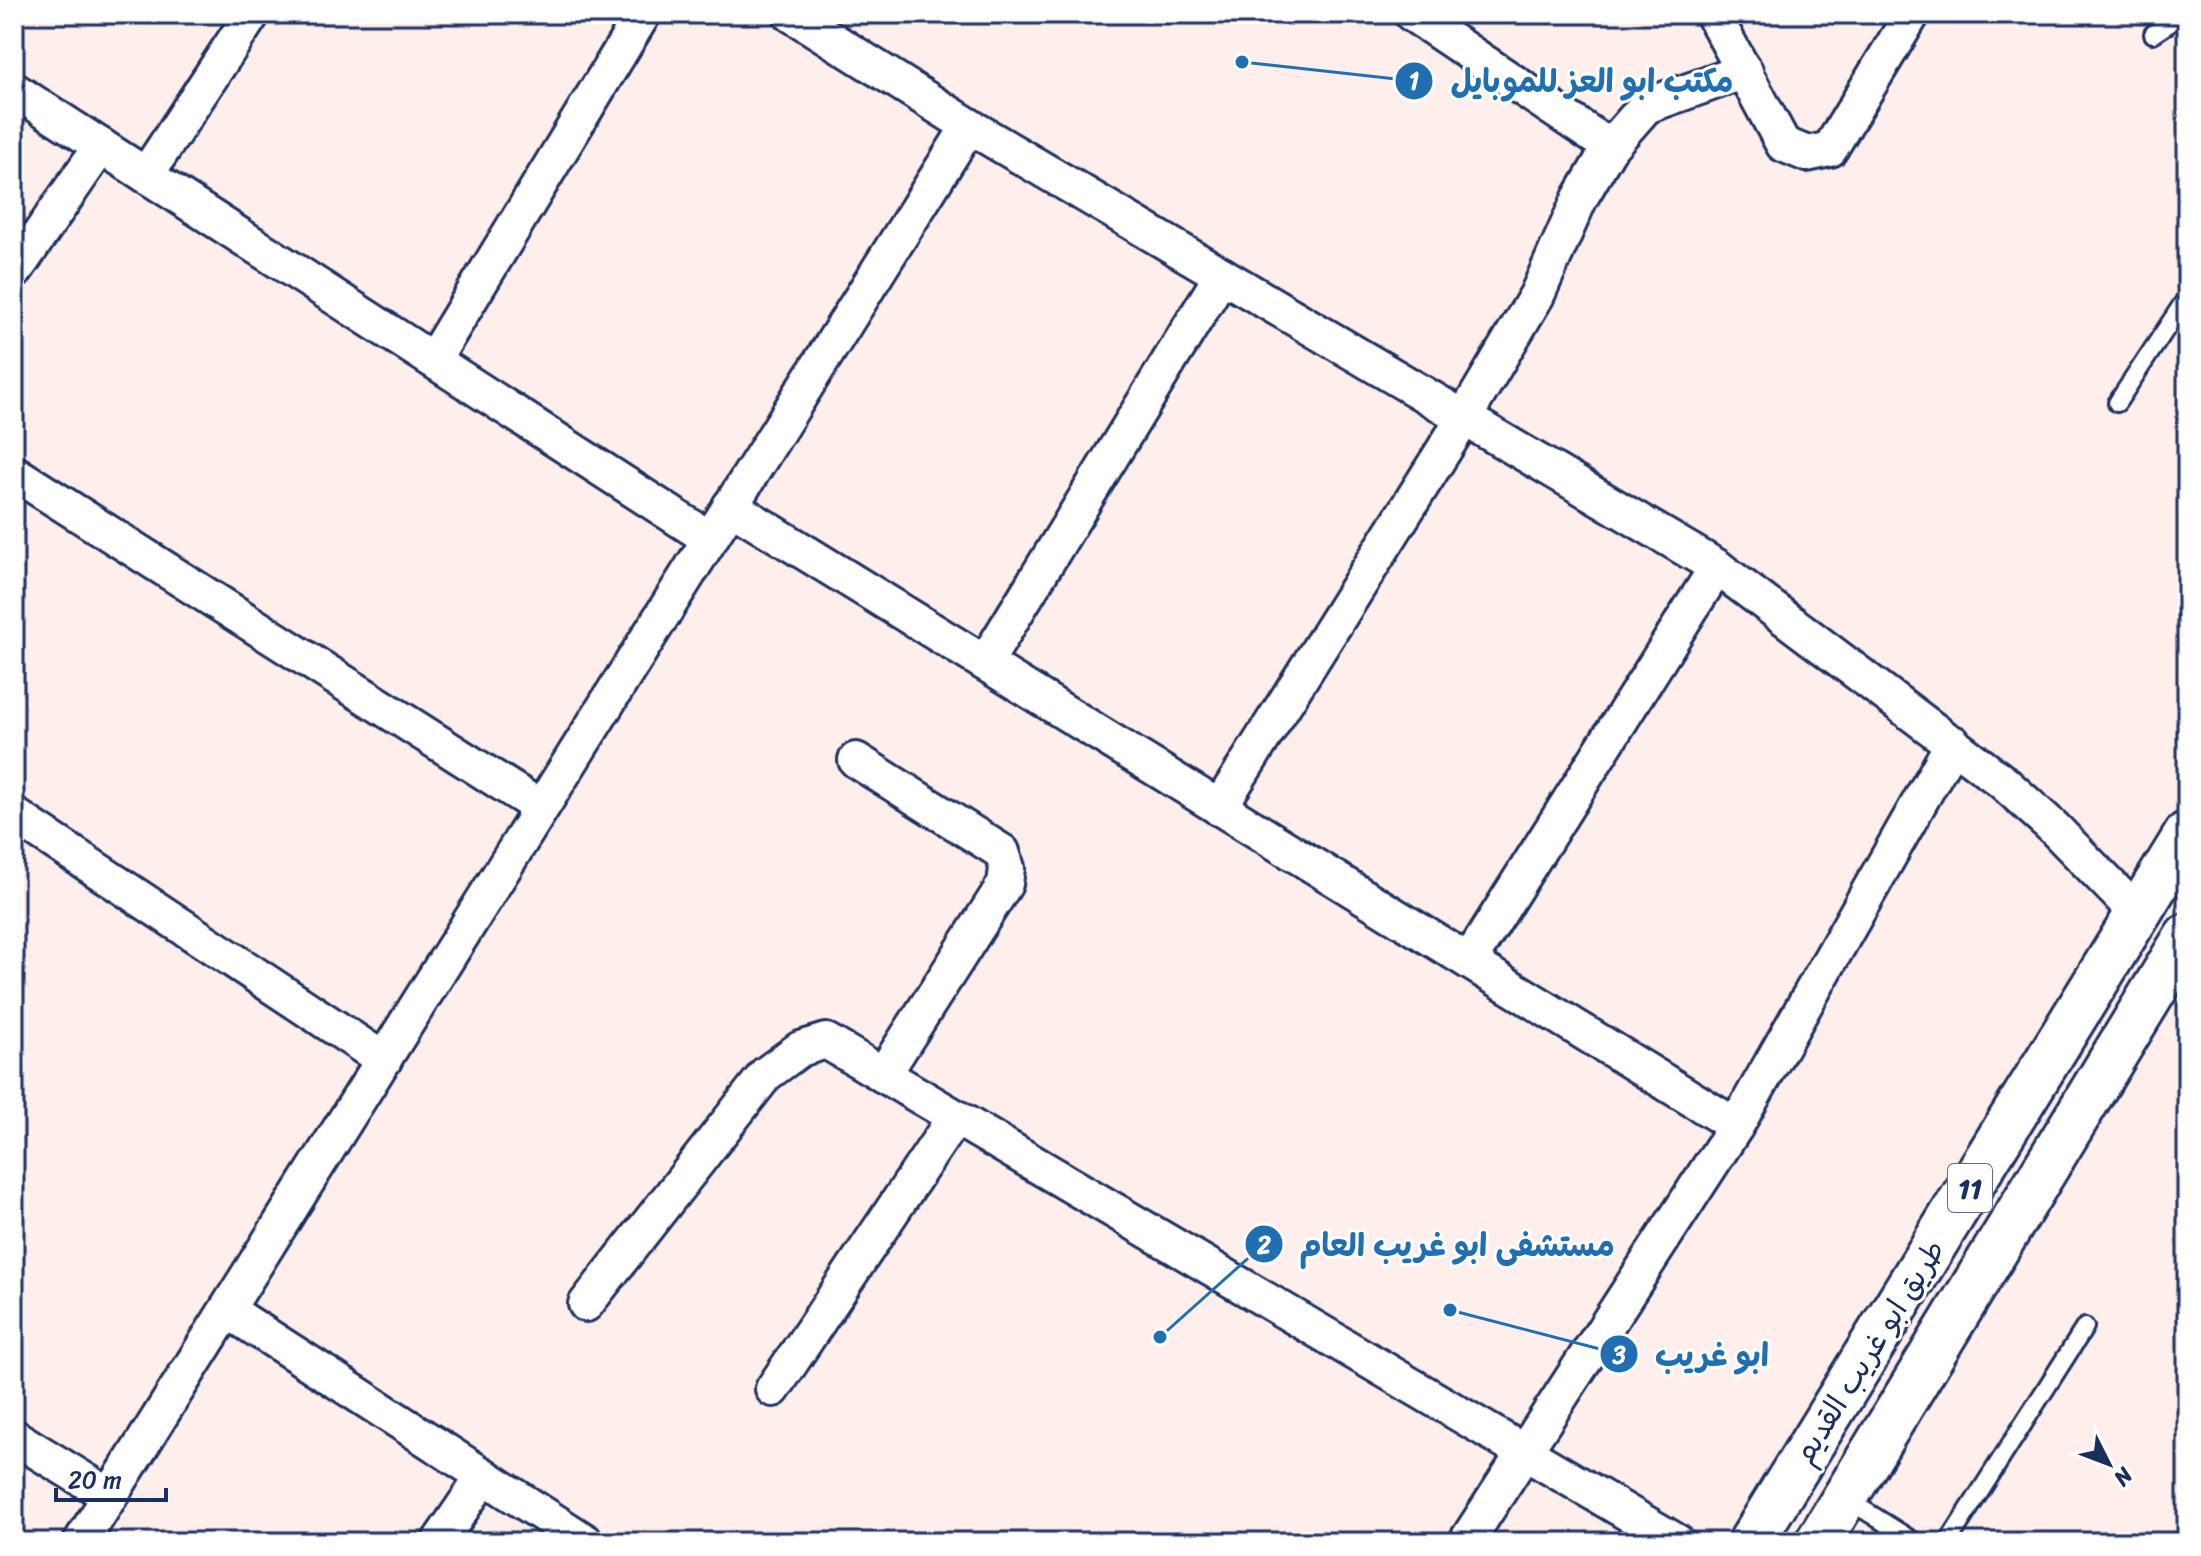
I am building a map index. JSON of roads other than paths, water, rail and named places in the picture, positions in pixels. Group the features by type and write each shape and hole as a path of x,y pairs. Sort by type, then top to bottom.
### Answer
{"highway":[{"name":"طريق ابو غريب القديم","path":"1751,1542 2187,834"},
{"name":"طريق ابو غريب القديم","path":"1818,1542 2187,936"}],"street":[{"path":"146,175 252,14"},
{"path":"433,360 643,14"},
{"path":"791,14 969,126 1717,567 2004,783 2053,827 2138,914"},
{"path":"1412,14 1610,147"},
{"path":"1723,22 1783,144 1807,154 1830,149 1912,14"},
{"path":"1219,808 1464,418 1537,295 1580,198 1610,147 1646,106 1745,71"},
{"path":"14,90 710,539"},
{"path":"81,1542 969,126"},
{"path":"14,272 101,146"},
{"path":"985,663 1222,275"},
{"path":"14,473 541,808"},
{"path":"730,506 1736,1126"},
{"path":"1469,961 1717,567"},
{"path":"1466,1542 1736,1126 1953,743"},
{"path":"856,760 1002,852 1007,868 1005,884 883,1075"},
{"path":"14,815 384,1060"},
{"path":"586,1304 766,1074 800,1049 826,1041 1677,1542"},
{"path":"773,1389 955,1117"},
{"path":"227,1310 586,1542"},
{"path":"14,1437 110,1496"},
{"path":"439,1542 484,1476"}],"lane":[{"path":"2153,34 2184,14"},
{"path":"2117,403 2187,297"},
{"path":"1948,1542 2085,1327"},
{"path":"1844,1498 1915,1542"}],"place":[{"name":"مكتب ابو العز للموبايل","path":"1242,62"},
{"name":"ابو غريب","path":"1450,1310"},
{"name":"مستشفى ابو غريب العام","path":"1160,1337"}]}
